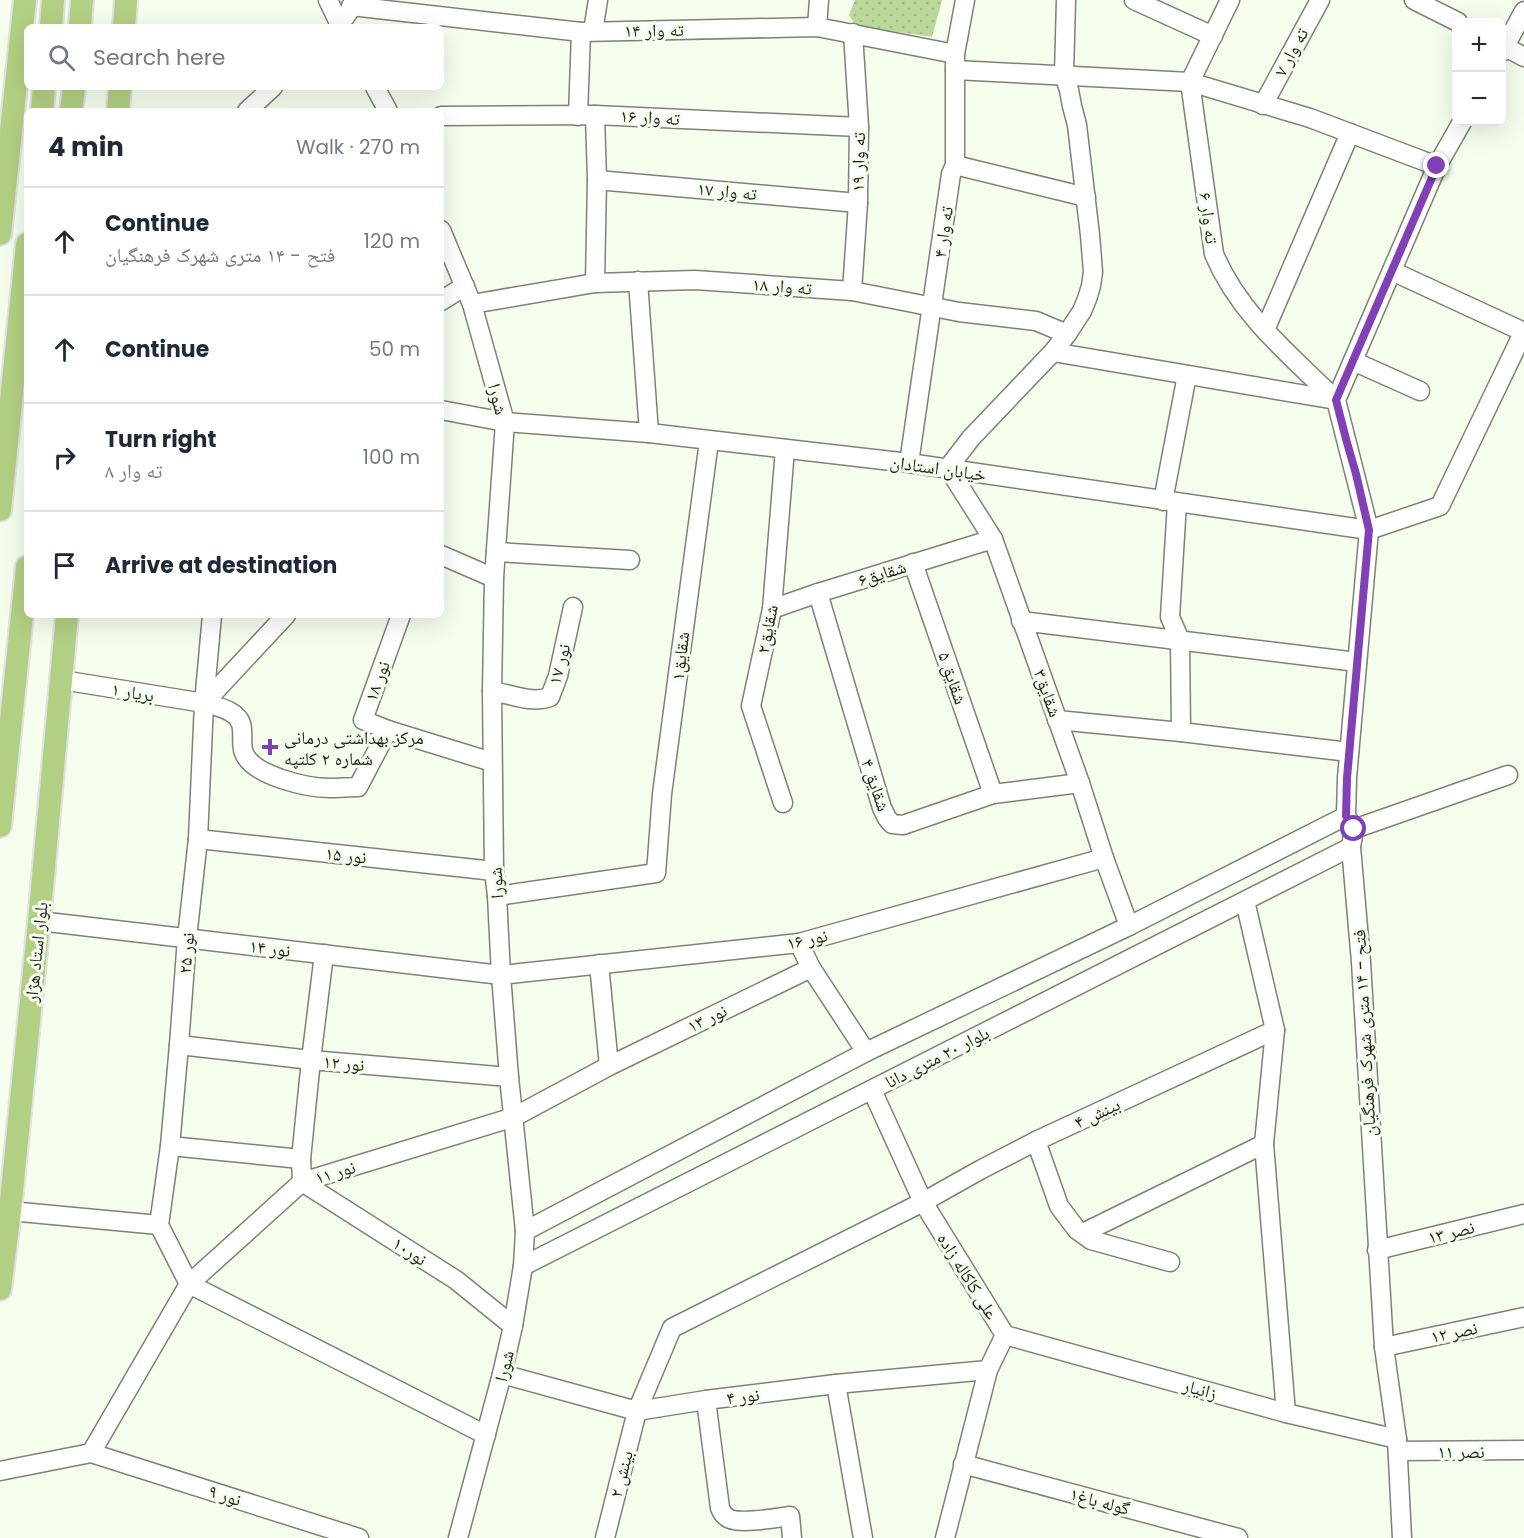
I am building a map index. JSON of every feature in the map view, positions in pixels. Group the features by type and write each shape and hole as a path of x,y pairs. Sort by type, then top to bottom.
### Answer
{"main road":[{"path":"0,234 25,0"},
{"path":"51,24 53,0"},
{"path":"80,24 82,0"},
{"path":"124,24 126,0"},
{"path":"42,108 44,90"},
{"path":"71,108 74,90"},
{"path":"118,108 120,90"},
{"path":"0,510 24,274"},
{"path":"0,826 24,596"},
{"name":"بلوار استاد هژار","path":"0,1289 39,921 67,618"}],"street":[{"path":"328,0 339,24"},
{"path":"595,283 597,180 586,115 587,32 598,0"},
{"path":"817,27 819,0"},
{"name":"ته وار ۴","path":"909,463 951,174 955,165 955,62 965,0"},
{"path":"948,468 971,438 1053,352 1082,311 1091,286 1093,272 1077,124 1070,90 1064,75 1066,0"},
{"path":"1134,0 1213,36"},
{"path":"1190,82 1230,0"},
{"name":"ته وار ۷","path":"1263,105 1320,0"},
{"path":"1422,2 1452,19"},
{"path":"341,24 354,3"},
{"name":"ته وار ۱۴","path":"354,3 587,32 817,27 853,33 955,62 1064,75 1190,82 1310,118 1437,166"},
{"path":"1506,43 1524,11"},
{"name":"ته وار ۱۹","path":"852,291 858,203 859,127 853,33"},
{"path":"1506,49 1524,57"},
{"name":"ته وار ۶","path":"1190,82 1214,254 1222,273 1251,316 1336,400"},
{"path":"250,108 270,90"},
{"path":"377,90 386,108"},
{"name":"ته وار ۱۶","path":"444,116 586,115 859,127"},
{"path":"1053,352 1336,400 1437,166 1460,126"},
{"path":"1265,330 1350,133"},
{"path":"955,165 1086,197"},
{"name":"ته وار ۱۷","path":"597,180 858,203"},
{"name":"شورا","path":"444,237 472,304 505,422 494,578 492,691 494,871 509,1077 525,1231 523,1266 513,1326 458,1538"},
{"path":"1369,530 1440,506 1524,332 1392,271"},
{"name":"ته وار ۱۸","path":"472,304 595,283 694,280 852,291 959,312 1036,321 1067,334"},
{"path":"638,281 649,433"},
{"path":"444,299 465,286"},
{"path":"1353,362 1420,391"},
{"path":"1181,732 1180,640 1170,617 1170,502 1187,375"},
{"name":"فتح - ۱۴ متری شهرک فرهنگیان","path":"1336,400 1369,530 1349,752 1350,822 1361,962 1384,1347 1397,1445 1402,1538"},
{"name":"خیابان استادان","path":"444,411 505,422 649,433 948,468 1369,530"},
{"name":"شقایق۱","path":"497,896 656,873 662,794 709,441"},
{"name":"شقایق۲","path":"783,803 751,706 772,609 785,449"},
{"name":"شقایق۳","path":"948,468 993,539 1128,926"},
{"name":"شقایق۶","path":"772,609 993,539"},
{"path":"496,552 630,560"},
{"path":"444,556 494,578"},
{"name":"شقایق ۵","path":"913,563 993,794"},
{"name":"شقایق ۴","path":"818,593 882,808 892,824 903,825 993,794 1080,783"},
{"name":"نور ۱۷","path":"492,691 525,699 542,700 550,697 558,676 573,607"},
{"name":"نور ۲۵","path":"159,1225 170,1146 187,938 198,839 204,703 212,618"},
{"path":"204,703 283,618"},
{"name":"نور ۱۸","path":"400,618 363,720 492,762"},
{"path":"1021,621 1358,662"},
{"name":"بریار ۱","path":"62,680 204,703 236,714 242,726 243,752 262,772 290,781 328,788 358,787 388,730"},
{"path":"1057,720 1349,752"},
{"name":"بلوار ۲۰ متری دانا","path":"525,1231 866,1052 1350,822 1509,775"},
{"name":"نور ۱۵","path":"198,839 494,871"},
{"name":"بلوار ۲۰ متری دانا","path":"523,1266 1351,847"},
{"name":"نور ۱۶","path":"501,975 799,943 1104,858"},
{"path":"1245,901 1275,1030 1264,1144 1286,1413"},
{"name":"نور ۱۴","path":"39,921 501,975"},
{"path":"799,943 811,968 866,1052"},
{"path":"302,1182 311,1060 324,954"},
{"path":"599,964 609,1066"},
{"name":"نور ۱۳","path":"514,1117 609,1066 811,968"},
{"name":"بینش ۴","path":"923,1202 1036,1141 1275,1030"},
{"name":"نور ۱۲","path":"179,1045 311,1060 509,1077"},
{"name":"علی کاکاله زاده","path":"872,1090 923,1202 1005,1335 988,1370 945,1538"},
{"name":"نور ۱۱","path":"91,1453 189,1284 302,1182 514,1117"},
{"path":"1036,1141 1059,1206 1077,1230 1091,1240 1170,1262"},
{"path":"1083,1233 1264,1144"},
{"path":"170,1146 302,1159"},
{"name":"نور۱۰","path":"302,1182 456,1280 513,1326"},
{"name":"بینش ۲","path":"605,1538 637,1411 672,1328 923,1202"},
{"path":"10,1211 159,1225 189,1284 486,1435"},
{"name":"نصر ۱۳","path":"1377,1250 1524,1214"},
{"name":"نصر ۱۲","path":"1384,1347 1524,1317"},
{"name":"زانیار","path":"1005,1335 1397,1445"},
{"name":"نور ۴","path":"502,1374 637,1411 836,1384 988,1370"},
{"path":"836,1384 863,1538"},
{"path":"706,1400 720,1508 723,1514 729,1519 739,1521 790,1516 792,1538"},
{"name":"نصر ۱۱","path":"1397,1445 1524,1450"},
{"path":"0,1471 91,1453"},
{"name":"نور ۹","path":"91,1453 359,1538"},
{"name":"گوله باغ۱","path":"963,1464 1238,1538"}],"green space":[{"path":"855,0 942,0 932,37 856,26 849,15"}],"place":[{"name":"مرکز بهداشتی درمانی شماره ۲ کلتپه","path":"270,747"}],"route":[{"path":"1354,829 1346,816 1347,778 1369,530 1336,400 1437,166"}]}
